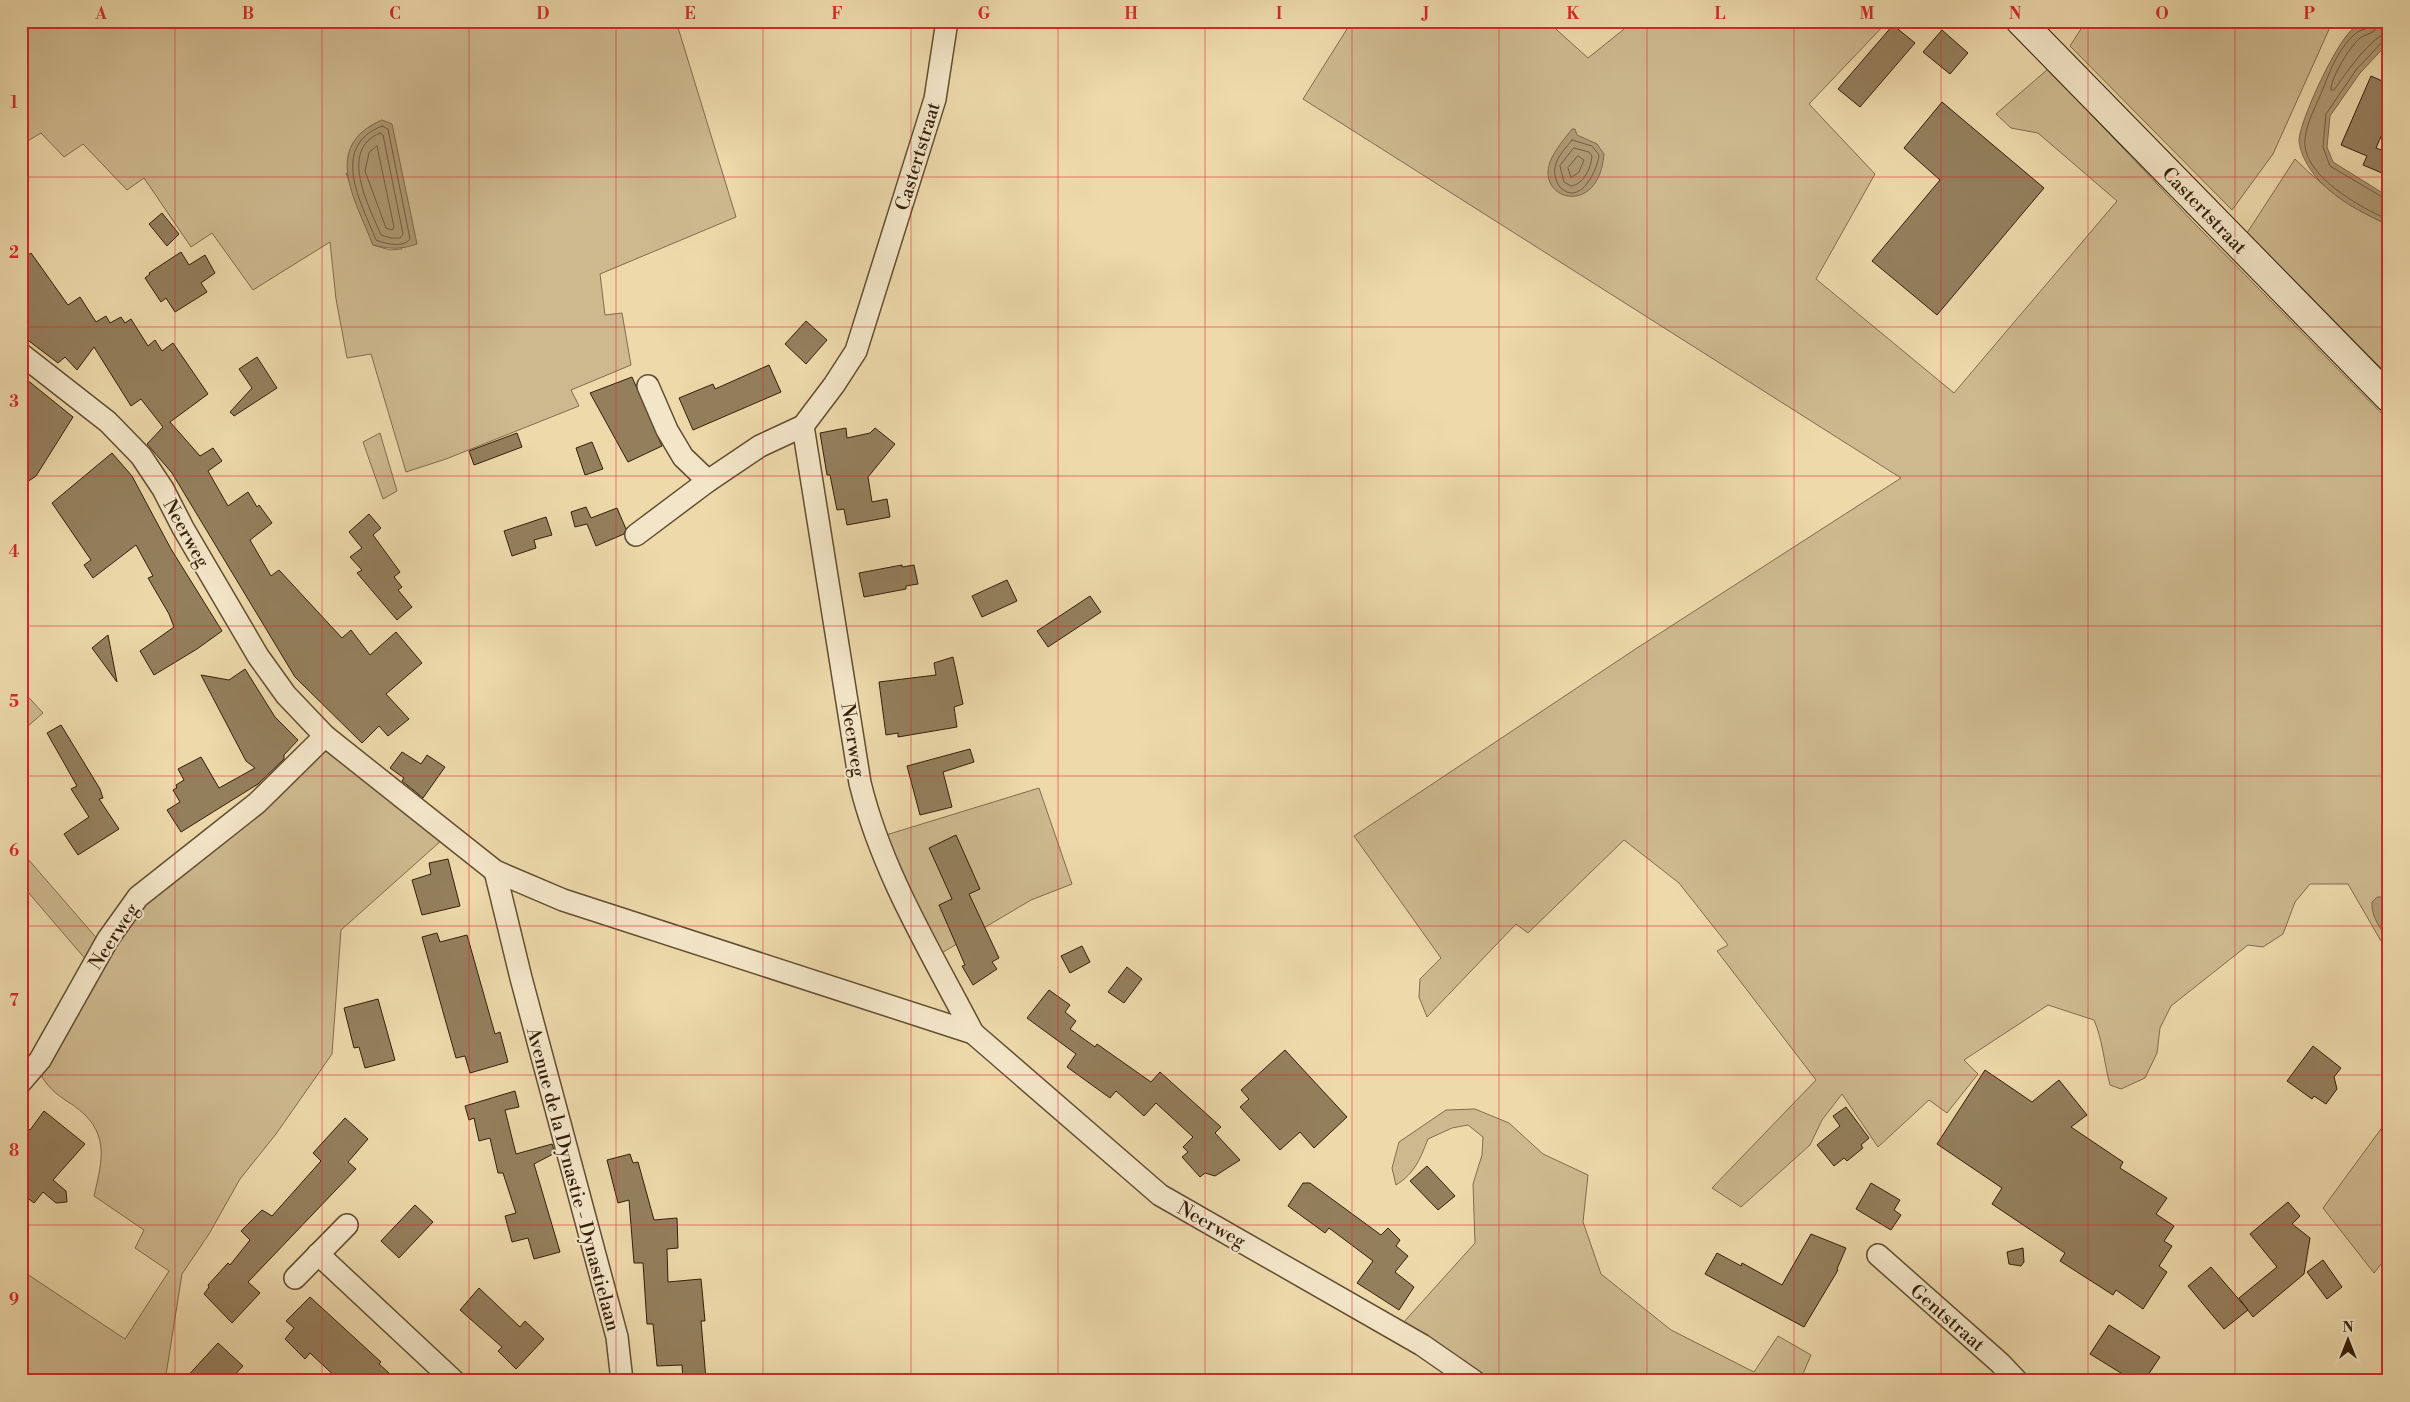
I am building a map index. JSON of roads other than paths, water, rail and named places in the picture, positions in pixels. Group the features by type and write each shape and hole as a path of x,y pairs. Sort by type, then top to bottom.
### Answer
{"main road":[{"name":"Castertstraat","path":"2020,21 2389,398"}],"street":[{"name":"Castertstraat","path":"802,426 834,385 856,351 935,99 947,21"},
{"name":"Neerweg","path":"21,354 108,422 140,456 163,489 183,528 258,656 286,695 325,736 495,871 563,900 973,1033"},
{"path":"648,386 667,430 683,457 708,481"},
{"path":"636,535 708,481 760,446 802,426"},
{"name":"Neerweg","path":"802,426 860,784 869,819 890,873 973,1033 1160,1195 1422,1346 1474,1381"},
{"name":"Neerweg","path":"21,1082 40,1060 108,939 122,916 138,897 257,803 325,736"},
{"name":"Avenue de la Dynastie - Dynastielaan","path":"495,871 521,978 617,1337 622,1381"},
{"path":"295,1278 347,1226"},
{"path":"318,1254 454,1381"},
{"name":"Gentstraat","path":"1878,1254 2018,1381"}],"water":[{"path":"2372,21 2389,21 2389,42 2360,73 2330,116 2327,147 2333,162 2389,197 2389,225 2340,199 2329,190 2311,170 2303,156 2299,142 2301,130 2313,98 2339,47 2354,28"},
{"path":"382,120 392,124 417,244 400,248 373,245 358,210 348,175 348,159 352,144 363,131"},
{"path":"1572,129 1575,129 1577,135 1597,144 1604,154 1600,174 1591,188 1581,195 1570,196 1560,193 1552,186 1548,175 1552,158"},
{"path":"2377,897 2389,897 2389,940 2373,913 2372,902"}]}
